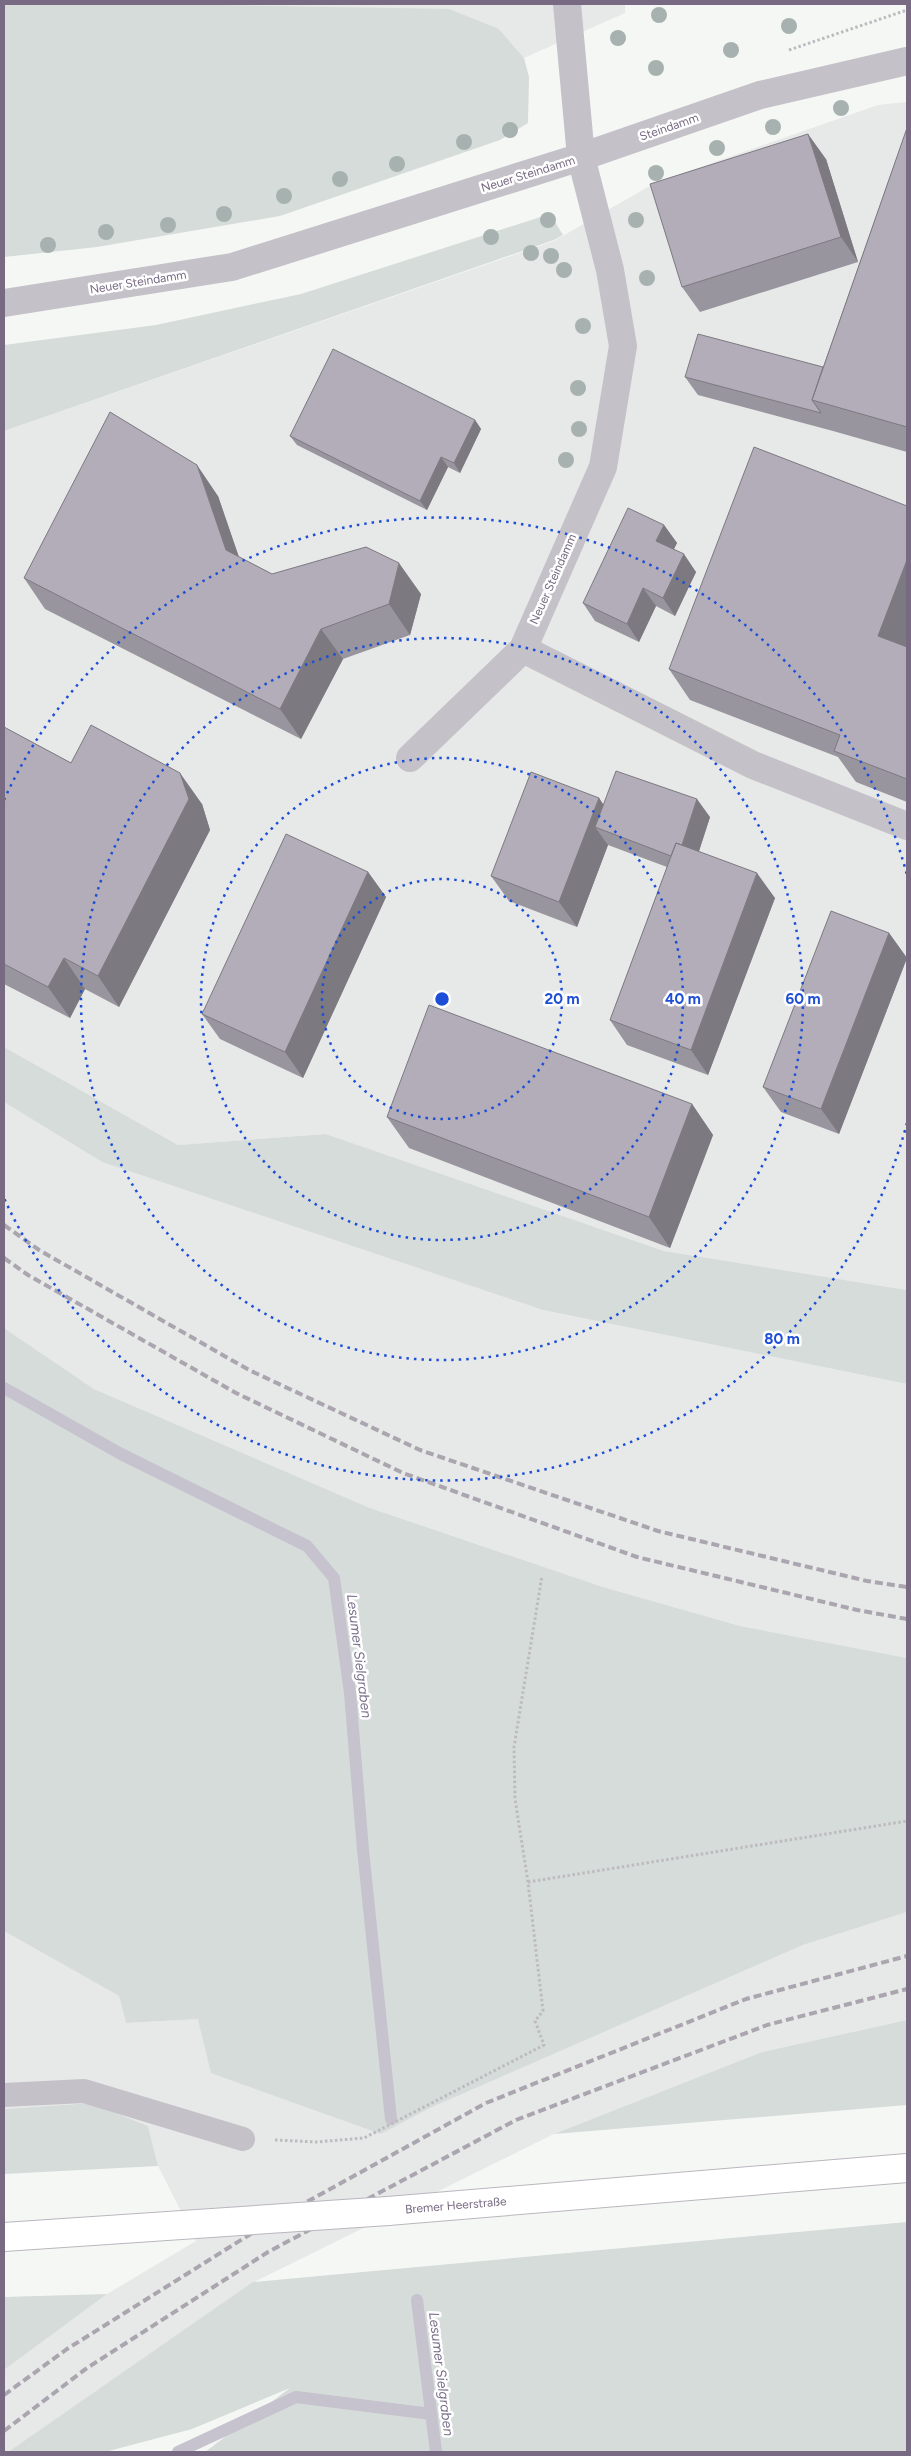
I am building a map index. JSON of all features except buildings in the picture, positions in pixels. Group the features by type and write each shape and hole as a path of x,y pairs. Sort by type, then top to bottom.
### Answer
{"main road":[{"name":"Bremer Heerstraße","path":"4,2238 378,2212 710,2186 907,2168"}],"street":[{"path":"567,4 581,157"},
{"name":"Steindamm","path":"581,157 760,95 907,61"},
{"name":"Neuer Steindamm","path":"4,303 232,267 581,157 610,270 623,346 603,467 523,649 410,758"},
{"path":"523,649 753,765 907,826"}],"lane":[{"path":"4,2095 84,2091 243,2139"}],"path":[{"path":"243,2139 316,2142 364,2138 544,2045 535,2021 543,2011 528,1882 515,1799 514,1747 542,1576"},
{"path":"528,1882 907,1821"}],"shaded area":[{"path":"4,4 158,4 449,9 499,29 524,58 529,77 528,123 500,140 280,216 97,247 4,257"},
{"path":"158,4 625,4 625,13 524,58 499,29"},
{"path":"907,102 907,1290 664,1251 326,1134 178,1145 4,1047 4,431 554,241 655,183 878,105"},
{"path":"550,214 563,235 554,240 4,431 4,345 156,325 301,294"},
{"path":"4,1047 178,1145 326,1134 664,1251 907,1290 907,1384 543,1310 102,1162 4,1102"},
{"path":"4,1102 102,1162 543,1310 907,1384 907,1658 740,1626 603,1587 370,1508 94,1389 4,1328"},
{"path":"4,1328 94,1389 370,1508 603,1587 740,1626 907,1658 907,1912 803,1945 430,2108 381,2134 211,2073 198,2019 126,2023 119,1996 4,1931"},
{"path":"907,1912 907,2020 762,2052 554,2134 254,2282 8,2452 4,2452 4,2370 107,2294 196,2241 158,2166 148,2126 91,2103 4,2109 4,1931 119,1996 126,2023 198,2019 381,2134 430,2108 803,1945"},
{"path":"907,2020 907,2105 554,2134 762,2052"},
{"path":"91,2103 148,2126 158,2166 4,2174 4,2109"},
{"path":"907,2222 907,2452 205,2452 290,2388 192,2429 105,2452 8,2452 253,2282"},
{"path":"107,2294 4,2370 4,2297"}],"waterway":[{"name":"Lesumer Sielgraben","path":"4,1388 121,1454 307,1546 334,1578 350,1693 363,1850 391,2119"},
{"name":"Lesumer Sielgraben","path":"417,2300 436,2452"},
{"path":"178,2452 296,2397 431,2414"}],"railway":[{"path":"4,1225 39,1250 249,1370 420,1450 658,1531 867,1581 907,1587"},
{"path":"4,1258 28,1275 236,1393 403,1473 637,1557 857,1610 907,1619"},
{"path":"4,2395 67,2349 265,2225 486,2103 746,1999 907,1956"},
{"path":"4,2431 87,2368 268,2252 516,2120 767,2025 907,1989"}]}
